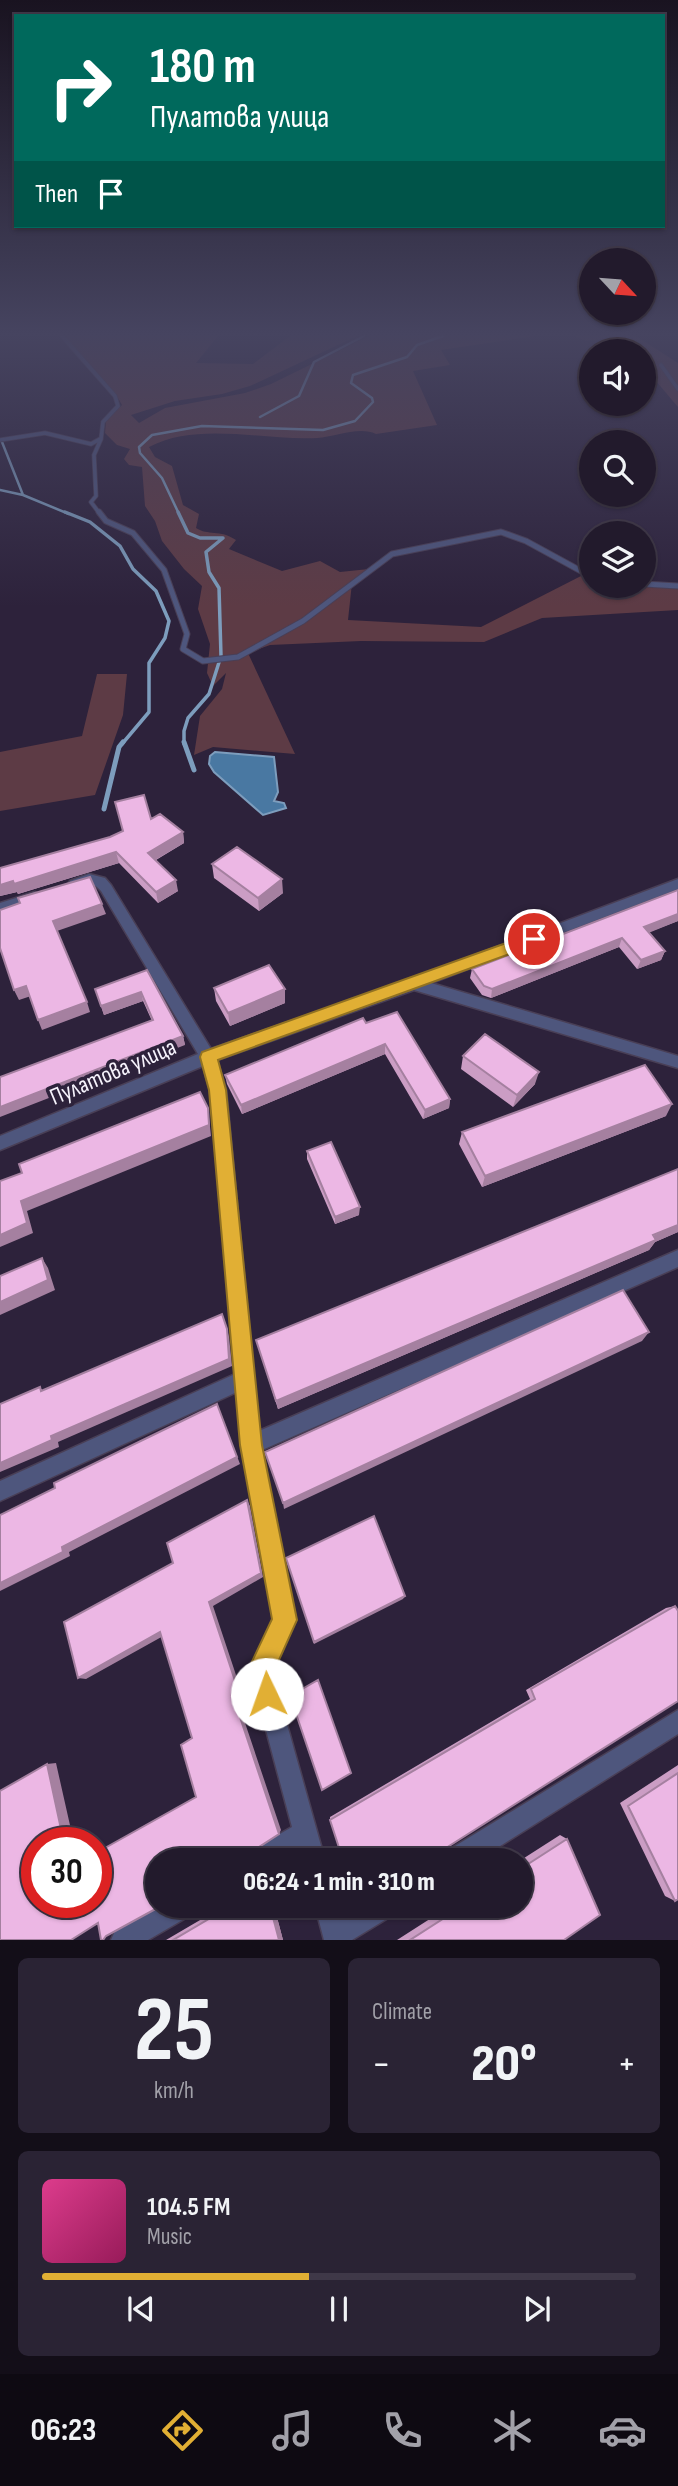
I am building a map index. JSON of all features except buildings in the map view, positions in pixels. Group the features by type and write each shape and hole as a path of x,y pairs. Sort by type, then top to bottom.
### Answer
{"street":[{"path":"0,908 89,879 100,881 208,1057 218,1090 251,1445 285,1620 261,1670 309,1848"},
{"name":"Пулатова улица","path":"0,1143 208,1057 414,984 678,884"},
{"path":"414,984 678,1062"},
{"path":"251,1445 678,1258"},
{"path":"0,1491 245,1379"},
{"path":"475,1848 678,1721"},
{"path":"279,1848 305,1833"},
{"path":"124,1940 162,1918"},
{"path":"330,1918 335,1936 364,1918"}],"lane":[{"path":"102,427 101,439 94,455 96,496 91,502 106,521 133,533 164,570 187,634 183,649 203,661 238,657 292,627 392,554 501,532 526,541 579,570"},
{"path":"0,440 45,433 91,444 101,439"},
{"path":"656,585 678,586"}],"shaded area":[{"path":"106,427 427,427 376,434 355,431 317,438 188,435 149,447 155,457 172,466 183,505 199,514 196,528 236,540 229,549 282,571 320,561 340,572 369,569 352,583 348,620 481,627 579,577 579,598 656,598 656,586 678,589 678,610 542,618 484,642 361,641 270,645 248,653 295,754 213,747 194,755 200,716 222,689 226,673 213,686 207,673 210,644 198,609 202,586 184,569 162,541 155,521 145,506 142,467 129,465 124,459 130,449 117,445 105,433"},
{"path":"97,674 127,674 123,715 95,795 0,811 0,752 82,736"}],"water":[{"path":"215,752 274,757 278,792 274,801 284,803 286,808 263,815 214,772 209,764 210,756"}],"waterway":[{"path":"179,514 162,478 140,453 139,447 152,435 199,427"},
{"path":"218,427 323,430 335,427"},
{"path":"2,442 23,495"},
{"path":"0,490 23,495"},
{"path":"23,495 69,514"},
{"path":"65,512 90,522 120,546 133,569 156,591 169,621 165,638 149,663 149,712 122,744"},
{"path":"178,512 188,533 200,538 223,538 206,552 209,572 219,588 221,656 209,694 188,718 184,742"},
{"path":"104,809 119,747 123,742"},
{"path":"184,742 194,770"}],"route":[{"path":"267,1694 261,1670 285,1620 251,1445 218,1090 208,1057 534,939"}]}
